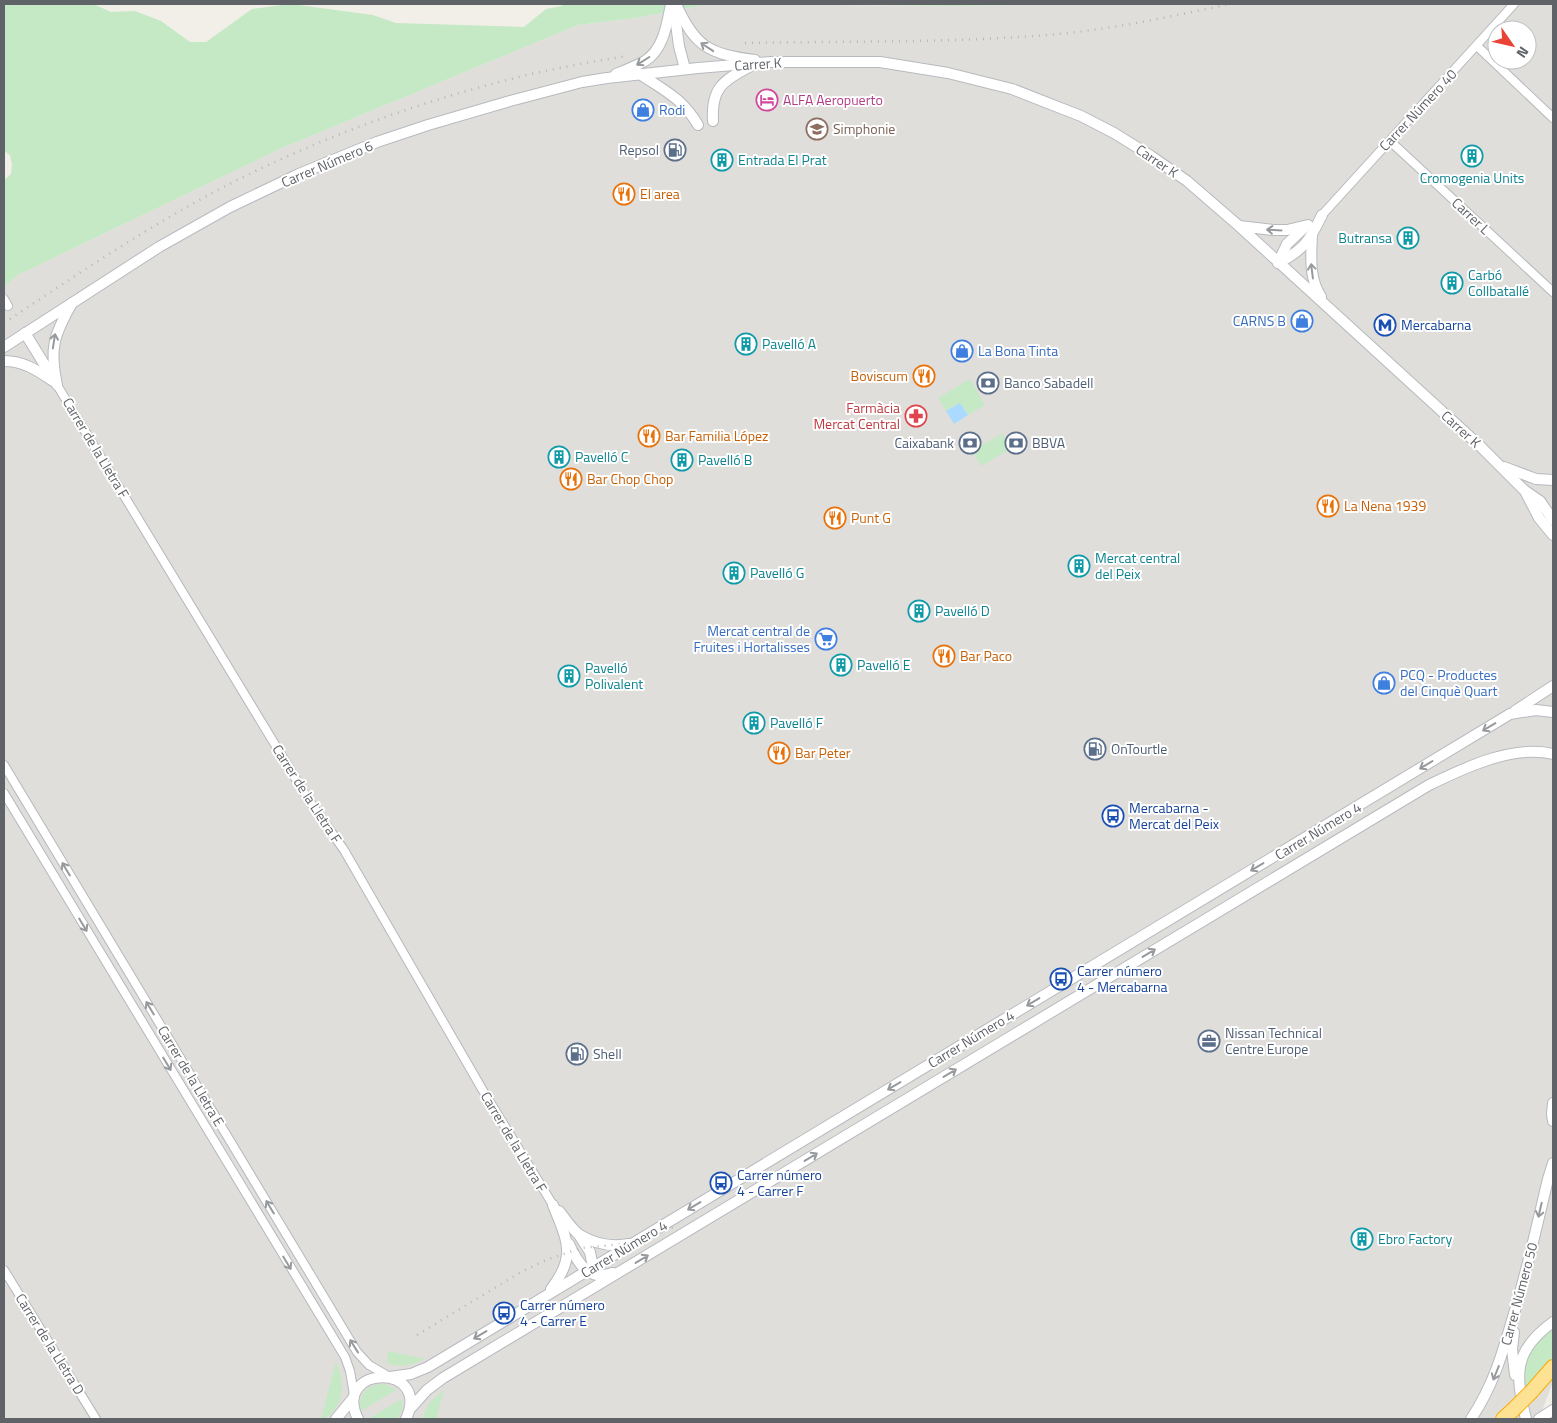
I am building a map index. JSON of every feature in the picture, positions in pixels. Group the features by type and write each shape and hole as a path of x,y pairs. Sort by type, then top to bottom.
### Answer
{"highway":[{"path":"1508,1415 1553,1367"}],"street":[{"path":"673,4 693,35 706,47 724,55 771,62"},
{"path":"673,4 679,46 685,69"},
{"path":"607,78 645,61 656,50 665,30 673,4"},
{"name":"Carrer Número 40","path":"1322,215 1514,4"},
{"path":"1477,46 1553,118"},
{"name":"Carrer K","path":"685,69 771,62 880,62 948,73 1012,89 1055,105 1114,133 1187,181 1239,226 1501,466 1524,490 1540,501 1553,518"},
{"path":"713,121 714,100 721,86 731,76 753,64"},
{"name":"Carrer Número 6","path":"4,347 159,247 230,206 299,174 377,142 479,109 582,82 685,69"},
{"path":"640,74 670,92 691,113 698,125"},
{"name":"Carrer L","path":"1390,141 1553,292"},
{"path":"1278,263 1287,244 1300,230 1322,215"},
{"path":"1278,263 1294,255 1302,248 1312,235 1322,215"},
{"path":"1239,226 1287,230 1308,225"},
{"path":"1312,235 1312,270 1315,286 1325,305"},
{"path":"58,385 54,372 54,343 56,332 73,302"},
{"path":"24,333 58,385"},
{"path":"4,361 26,364 58,385"},
{"name":"Carrer de la Lletra F","path":"58,385 308,799 344,850 482,1089 553,1205"},
{"path":"1501,466 1536,479 1553,480"},
{"name":"Carrer K","path":"1524,490 1539,518 1553,534"},
{"path":"1533,506 1546,516 1553,518 1553,534"},
{"path":"1510,714 1553,686"},
{"name":"Carrer Número 4","path":"354,1396 363,1383 369,1379 411,1374 428,1367 547,1294 592,1270 632,1244 1510,714 1536,710 1553,712"},
{"name":"Carrer Número 4","path":"408,1416 427,1390 443,1378 1429,785 1462,769 1511,754 1532,752 1553,754"},
{"name":"Carrer de la Lletra E","path":"4,765 358,1352 369,1365 390,1377"},
{"name":"Carrer de la Lletra E","path":"4,793 345,1357 350,1371 354,1396"},
{"path":"1553,1103 1553,1121"},
{"name":"Carrer Número 50","path":"1471,1419 1497,1373 1553,1163"},
{"path":"553,1205 579,1234 590,1252 592,1270 585,1293"},
{"path":"553,1205 574,1256 600,1276 622,1271"},
{"path":"579,1234 604,1244 617,1246 632,1244"},
{"path":"547,1294 563,1271 566,1260 567,1240"},
{"name":"Carrer de la Lletra D","path":"4,1270 96,1419"},
{"path":"1520,1292 1512,1349 1514,1375 1527,1393"},
{"path":"1526,1419 1527,1393 1520,1367 1522,1356 1535,1336 1553,1322"},
{"path":"390,1377 405,1388 409,1396 408,1416"},
{"path":"336,1419 354,1396"},
{"path":"354,1396 353,1404 358,1419"},
{"path":"1538,1419 1553,1410"}],"shaded area":[{"path":"709,4 952,6 1071,4 1553,4 1553,1382 1539,1419 4,1419 4,287 18,275 282,148 578,25 636,18"}],"green space":[{"path":"4,4 93,4 111,12 135,11 161,21 190,42 206,42 252,9 291,4 373,15 396,23 524,27 546,9 562,6 562,4 709,4 636,18 578,25 282,148 18,275 4,287 4,180 11,174 12,165 10,155 4,151"},
{"path":"801,4 1071,4 952,6"},
{"path":"970,379 985,405 968,415 960,403 946,411 938,398"},
{"path":"1003,433 1004,435 982,449 1004,436 1009,444 999,451 1010,445 1012,448 981,466 972,451"},
{"path":"1553,1327 1553,1360 1538,1379 1526,1390 1524,1369 1529,1354 1538,1341"},
{"path":"388,1351 425,1359 407,1365 392,1365 387,1363"},
{"path":"336,1362 342,1386 339,1403 335,1410 321,1419"},
{"path":"379,1384 385,1384 396,1390 361,1411 361,1400 366,1391"},
{"path":"444,1390 436,1419 422,1419 429,1403"},
{"path":"402,1399 402,1410 397,1419 368,1419"}],"water":[{"path":"960,403 968,415 954,424 946,411"}],"railway":[{"path":"745,43 934,41 1047,35 1116,26 1230,4"},
{"path":"4,323 82,271 162,222 216,191 292,154 370,123 490,84 579,64 628,56"},
{"path":"417,1335 521,1272 546,1260 581,1248 623,1244 644,1239 673,1227"}],"place":[{"name":"ALFA Aeropuerto","path":"767,100"},
{"name":"Rodi","path":"643,110"},
{"name":"Simphonie","path":"817,129"},
{"name":"Repsol","path":"675,150"},
{"name":"Cromogenia Units","path":"1472,156"},
{"name":"Entrada El Prat","path":"722,160"},
{"name":"El area","path":"624,194"},
{"name":"Butransa","path":"1408,238"},
{"name":"Carbó Collbatallé","path":"1452,283"},
{"name":"CARNS B","path":"1302,321"},
{"name":"Mercabarna","path":"1385,325"},
{"name":"Pavelló A","path":"746,344"},
{"name":"La Bona Tinta","path":"962,351"},
{"name":"Boviscum","path":"924,376"},
{"name":"Banco Sabadell","path":"988,383"},
{"name":"Farmàcia Mercat Central","path":"916,416"},
{"name":"Bar Familia López","path":"649,436"},
{"name":"Caixabank","path":"970,443"},
{"name":"BBVA","path":"1016,443"},
{"name":"Pavelló C","path":"559,457"},
{"name":"Pavelló B","path":"682,460"},
{"name":"Bar Chop Chop","path":"571,479"},
{"name":"La Nena 1939","path":"1328,506"},
{"name":"Punt G","path":"835,518"},
{"name":"Mercat central del Peix","path":"1079,566"},
{"name":"Pavelló G","path":"734,573"},
{"name":"Pavelló D","path":"919,611"},
{"name":"Mercat central de Fruites i Hortalisses","path":"826,639"},
{"name":"Bar Paco","path":"944,656"},
{"name":"Pavelló E","path":"841,665"},
{"name":"Pavelló Polivalent","path":"569,676"},
{"name":"PCQ - Productes del Cinquè Quart","path":"1384,683"},
{"name":"Pavelló F","path":"754,723"},
{"name":"OnTourtle","path":"1095,749"},
{"name":"Bar Peter","path":"779,753"},
{"name":"Mercabarna - Mercat del Peix","path":"1113,816"},
{"name":"Carrer número 4 - Mercabarna","path":"1061,979"},
{"name":"Nissan Technical Centre Europe","path":"1209,1041"},
{"name":"Shell","path":"577,1054"},
{"name":"Carrer número 4 - Carrer F","path":"721,1183"},
{"name":"Ebro Factory","path":"1362,1239"},
{"name":"Carrer número 4 - Carrer E","path":"504,1313"}]}
